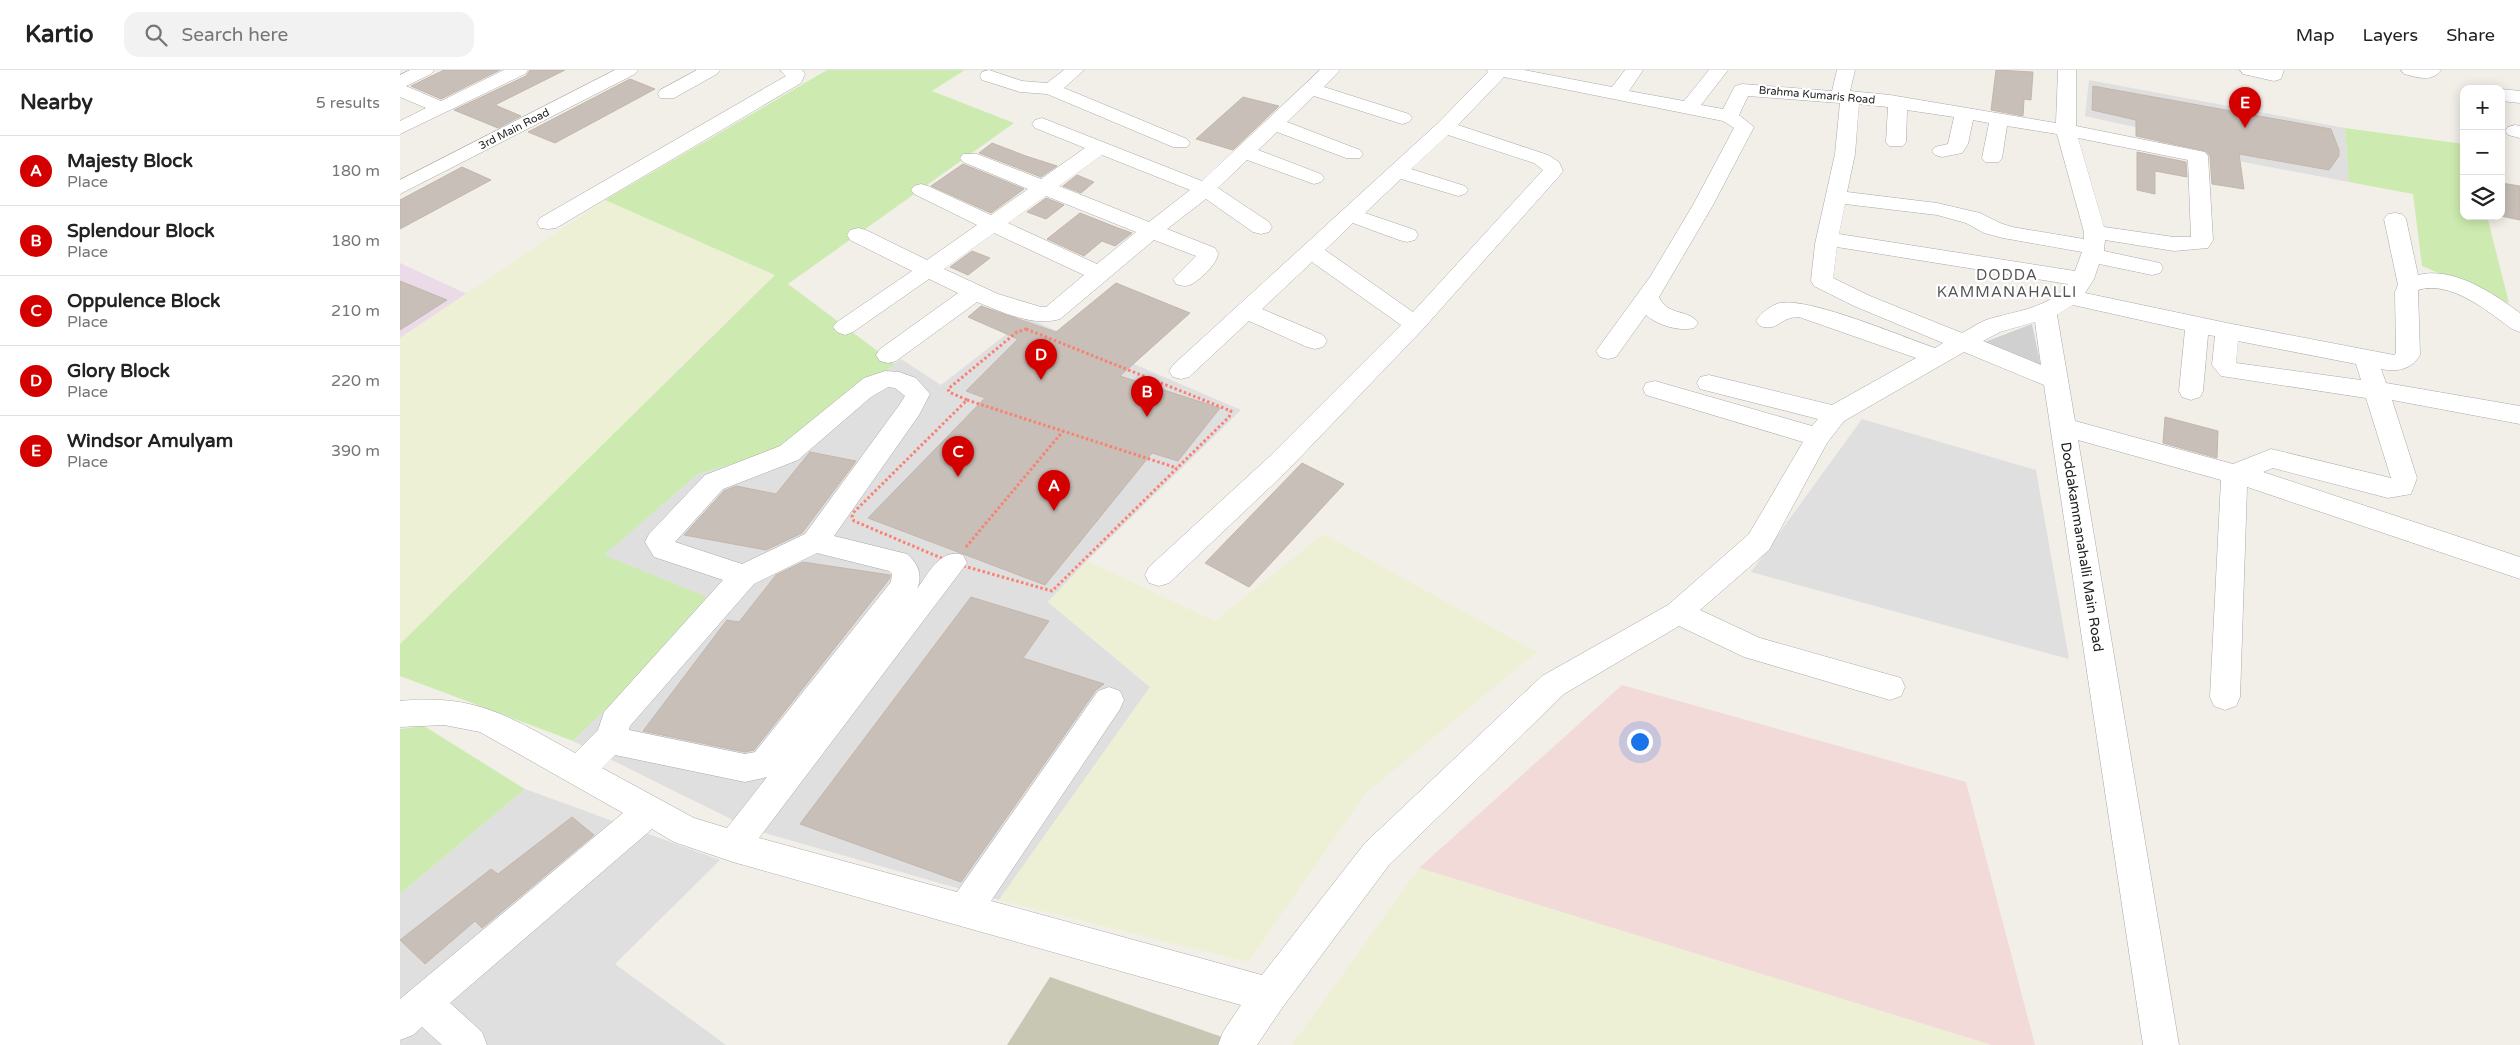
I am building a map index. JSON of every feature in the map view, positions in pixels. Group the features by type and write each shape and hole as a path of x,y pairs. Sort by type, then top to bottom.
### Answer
{"street":[{"path":"400,82 425,70"},
{"path":"400,128 519,70"},
{"name":"3rd Main Road","path":"400,188 629,70"},
{"path":"667,94 711,70"},
{"path":"548,224 794,79 796,74 789,70"},
{"path":"1052,89 1075,70"},
{"path":"858,235 975,292 1034,314 1046,316 1057,310 1098,273 1205,189 1331,70"},
{"path":"1181,371 1310,250 1398,171 1445,126 1498,70 1538,74 1616,95 1729,116 1744,127 1703,205 1648,298 1608,351"},
{"path":"1616,95 1634,70"},
{"path":"1688,109 1719,70"},
{"path":"1846,70 1845,154 1827,239 1822,281 1862,302 2055,380"},
{"path":"1236,1045 1268,996 1377,854 1553,686 1678,613 1759,542 1826,426 1992,326 2045,312 2077,288 2093,245 2066,130 2067,70"},
{"path":"2249,70 2274,75 2275,70"},
{"path":"2410,70 2427,73 2432,70"},
{"path":"989,76 1020,86 1052,89 1180,143"},
{"path":"1311,89 1402,118"},
{"path":"400,90 441,108"},
{"name":"Brahma Kumaris Road","path":"1729,116 1742,90 1845,97 1965,113 2066,130 2198,156 2202,240 2200,243 2093,245"},
{"path":"2505,95 2520,97"},
{"path":"1896,142 1898,103"},
{"path":"1942,151 1955,149 1958,144 1965,113"},
{"path":"1992,158 1999,119"},
{"path":"1042,124 1205,189 1261,227"},
{"path":"1273,124 1353,154"},
{"path":"1159,575 1278,464 1415,324 1553,171 1552,166 1540,159 1445,126"},
{"path":"845,327 1100,147"},
{"path":"1244,152 1314,178"},
{"path":"970,158 1207,253 1207,258 1184,279"},
{"path":"1398,171 1458,190"},
{"path":"921,190 1098,273"},
{"path":"1836,197 1938,209 1973,218 1992,228 2011,233 2093,245 2152,268"},
{"path":"1350,215 1407,235"},
{"path":"1827,239 2077,288 2197,324 2366,360 2394,363 2402,361 2408,355 2406,292 2409,285 2395,218"},
{"path":"1310,250 1415,324"},
{"path":"2409,285 2417,281 2451,284 2490,302 2520,324"},
{"path":"888,355 975,292"},
{"path":"1648,298 1651,309 1657,314 1686,323"},
{"path":"1245,310 1315,341"},
{"path":"1768,321 1782,310 1802,310 1938,357"},
{"name":"Doddakammanahalli Main Road","path":"2045,312 2161,1045"},
{"path":"2191,391 2197,324"},
{"path":"2227,331 2224,365 2228,370 2320,384 2376,390 2520,415"},
{"path":"2234,474 2271,458 2388,488 2402,486 2404,478 2366,360"},
{"path":"619,740 613,727 619,716 744,576 815,542 910,409 918,394 910,385 897,379 885,379 872,384 789,453 714,482 659,542 660,546 664,549 744,576"},
{"path":"1709,383 1826,426"},
{"path":"1655,389 1826,426"},
{"path":"2064,428 2234,474 2520,568"},
{"path":"2225,697 2234,474"},
{"path":"619,740 745,768 757,767 766,762 905,584 906,575 902,565 897,562 815,542"},
{"path":"733,846 959,555"},
{"path":"1678,613 1754,648 1890,687"},
{"path":"965,910 1108,700"},
{"path":"400,714 426,712 466,714 488,721 686,831 733,846 1268,996"},
{"path":"585,774 619,740"},
{"path":"469,1045 411,1012 650,810"}],"path":[{"path":"967,400 853,513 854,521 959,555 1052,591 1229,417 1230,412 1227,408 1026,329 1017,332 948,389 949,392 967,400 1176,468"},
{"path":"959,555 1063,431"}],"shaded area":[{"path":"2089,80 2345,128 2349,182 2159,146 2157,132 2085,116"},
{"path":"605,200 775,275 400,644 400,338"},
{"path":"400,263 467,294 400,338"},
{"path":"1027,318 1241,410 1087,561 1048,602 1150,687 999,900 768,834 731,819 573,741 716,601 603,555 698,474 769,453 901,359 941,385"},
{"path":"2032,324 2041,367 1982,343"},
{"path":"1862,419 2036,470 2069,659 1751,572"},
{"path":"1323,534 1537,652 1366,793 1248,962 999,900 1150,687 1048,602 1087,561 1215,621"},
{"path":"1622,685 1966,782 2035,1045 1991,1045 1419,868"},
{"path":"525,789 720,860 615,964 726,1045 400,1045 400,894"},
{"path":"1419,868 1991,1045 1292,1045"},
{"path":"1050,977 1225,1038 1220,1045 1007,1045"}],"green space":[{"path":"827,70 965,70 932,91 1014,123 788,284 895,364 769,453 698,474 604,555 717,601 573,741 400,676 400,644 775,275 605,200"},
{"path":"2345,128 2460,143 2460,220 2488,220 2509,303 2422,266 2413,194 2349,182"},
{"path":"424,726 525,789 400,894 400,729"}],"building":[{"path":"444,70 500,70 441,99 411,86"},
{"path":"530,70 565,70 495,105 521,116 498,128 454,110 526,76"},
{"path":"1996,70 2033,72 2031,100 2024,99 2023,116 1991,110"},
{"path":"630,79 655,89 555,143 528,132"},
{"path":"2093,86 2331,129 2339,150 2339,156 2329,170 2239,154 2244,189 2212,184 2210,156 2206,151 2136,136 2136,120 2092,110"},
{"path":"1243,97 1279,106 1233,150 1196,139"},
{"path":"992,143 1057,166 1041,177 979,153"},
{"path":"2137,152 2186,162 2187,177 2155,171 2155,194 2137,190"},
{"path":"963,164 1024,189 991,213 931,186"},
{"path":"462,167 491,180 400,229 400,200"},
{"path":"1077,175 1094,182 1081,193 1063,186"},
{"path":"2505,184 2520,186 2520,220 2505,217"},
{"path":"1046,198 1064,205 1046,219 1027,212"},
{"path":"1080,213 1132,233 1115,246 1102,241 1084,256 1047,239"},
{"path":"972,251 990,258 968,275 950,267"},
{"path":"400,281 447,300 400,330"},
{"path":"1116,283 1190,313 1120,376 1220,408 1178,461 1152,453 1045,585 868,518 985,398 966,391 1018,339 968,317 981,306 1056,332"},
{"path":"2165,417 2218,431 2217,458 2163,443"},
{"path":"810,452 856,461 802,533 766,550 684,535 724,491 736,486 776,494"},
{"path":"1302,463 1344,484 1249,587 1205,563"},
{"path":"803,562 890,575 890,578 754,750 745,752 643,731 727,620 739,622 776,575"},
{"path":"971,597 1049,621 1023,658 1104,684 1096,690 961,882 800,824"},
{"path":"572,817 594,835 482,928 475,921 425,964 400,940 491,869 498,874"}],"place":[{"name":"Windsor Amulyam","path":"2245,128"},
{"name":"Glory Block","path":"1041,380"},
{"name":"Splendour Block","path":"1147,417"},
{"name":"Oppulence Block","path":"958,477"},
{"name":"Majesty Block","path":"1054,511"}],"district":[{"name":"DODDA KAMMANAHALLI","path":"2007,284"}]}
